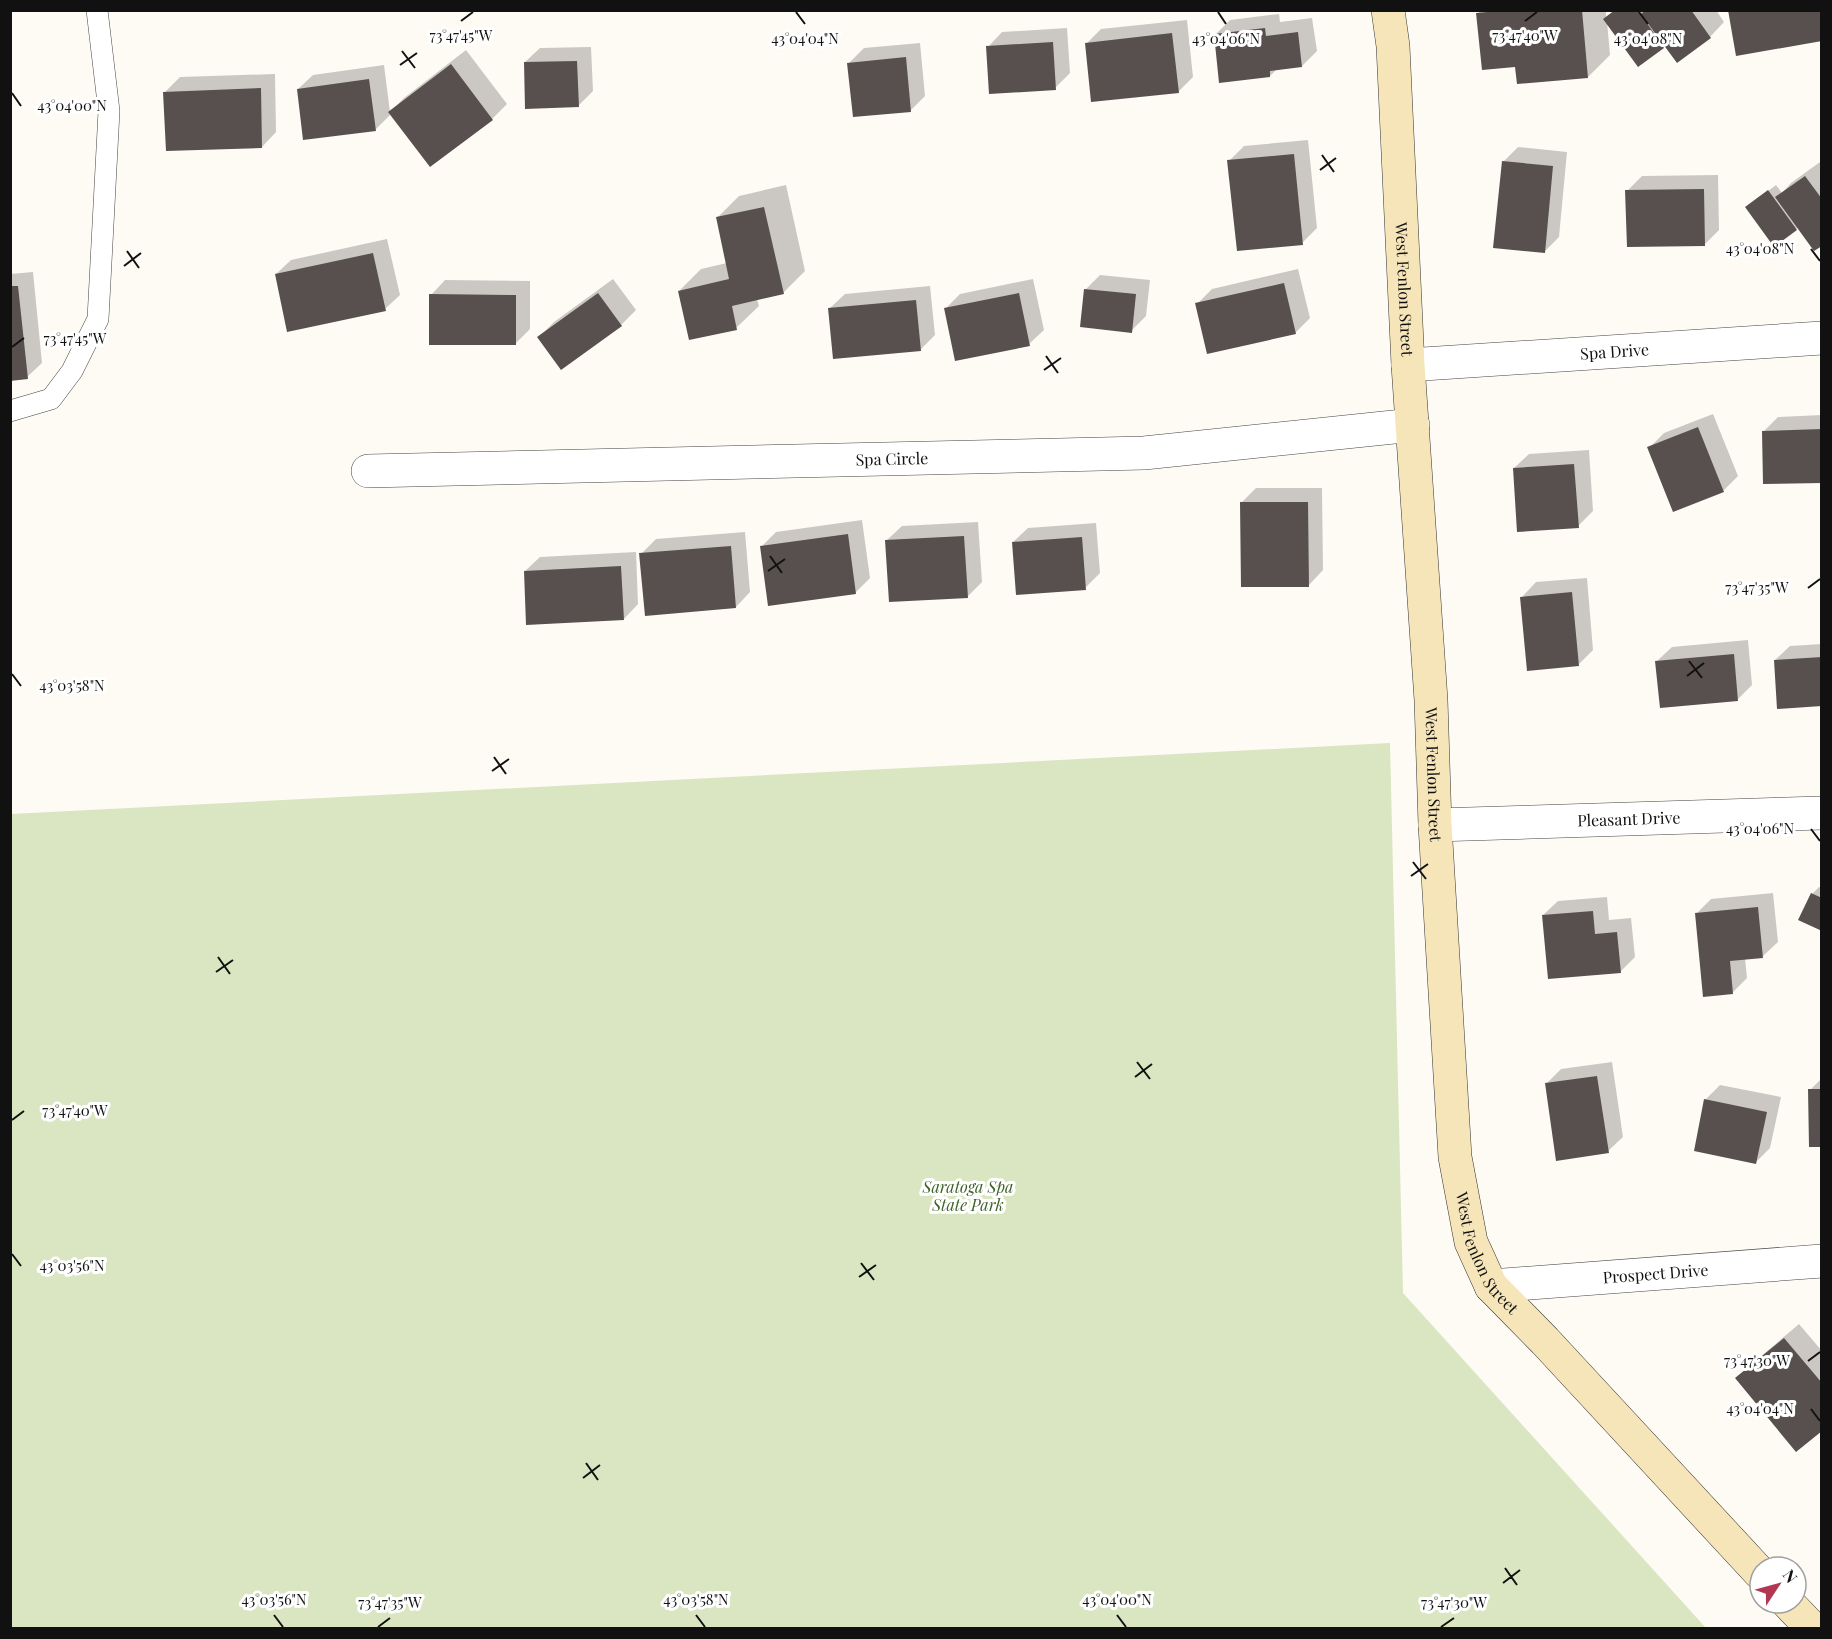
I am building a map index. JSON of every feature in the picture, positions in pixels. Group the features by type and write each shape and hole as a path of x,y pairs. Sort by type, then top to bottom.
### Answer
{"street":[{"name":"West Fenlon Street","path":"1388,10 1393,46 1408,365 1430,690 1455,1157 1471,1242 1491,1286 1748,1560"},
{"name":"Spa Drive","path":"1408,365 1821,338"},
{"name":"Spa Circle","path":"368,471 1144,453 1413,425"},
{"name":"Pleasant Drive","path":"1436,825 1821,813"},
{"name":"Prospect Drive","path":"1491,1286 1821,1261"},
{"path":"1799,1615 1812,1629"}],"lane":[{"path":"10,411 51,399 72,371 98,319 109,111 97,10"}],"green space":[{"name":"Saratoga Spa State Park","path":"1390,743 1403,1293 1706,1628 11,1628 11,814"}],"building":[{"path":"1510,10 1582,10 1588,78 1517,84 1515,67 1482,70 1476,13"},
{"path":"1615,10 1638,10 1664,48 1638,67 1603,19"},
{"path":"1646,10 1691,10 1711,38 1677,63 1641,14"},
{"path":"1728,10 1822,10 1822,41 1736,56"},
{"path":"1265,28 1266,36 1298,32 1302,67 1270,71 1270,77 1219,83 1214,34"},
{"path":"1172,33 1179,93 1091,102 1085,43"},
{"path":"1053,42 1056,90 989,94 986,46"},
{"path":"906,57 911,112 853,117 847,63"},
{"path":"577,61 579,107 525,109 524,62"},
{"path":"451,64 493,120 430,167 388,112"},
{"path":"369,79 376,131 303,140 297,89"},
{"path":"261,88 262,148 166,151 163,92"},
{"path":"1294,154 1303,245 1237,251 1227,160"},
{"path":"1502,161 1553,166 1545,253 1493,248"},
{"path":"1805,176 1822,199 1822,246 1814,251 1775,197"},
{"path":"1704,189 1705,246 1627,247 1625,190"},
{"path":"1768,190 1797,230 1774,247 1745,207"},
{"path":"764,207 784,294 732,306 737,330 689,340 678,291 729,279 716,217"},
{"path":"373,253 386,311 287,332 275,274"},
{"path":"1284,283 1296,334 1207,354 1195,303"},
{"path":"10,286 18,286 28,379 10,381"},
{"path":"1084,289 1136,294 1132,333 1080,327"},
{"path":"598,293 622,326 561,370 537,337"},
{"path":"1019,293 1030,346 955,361 944,308"},
{"path":"429,294 516,295 516,345 429,345"},
{"path":"916,300 921,351 833,359 828,308"},
{"path":"1698,427 1724,492 1673,512 1647,447"},
{"path":"1822,429 1822,483 1763,484 1762,431"},
{"path":"1574,464 1579,528 1517,532 1513,468"},
{"path":"1240,502 1308,502 1309,587 1241,587"},
{"path":"848,534 856,594 768,606 760,546"},
{"path":"964,536 968,598 889,602 885,540"},
{"path":"1082,537 1086,590 1016,595 1012,542"},
{"path":"731,546 736,608 645,616 639,553"},
{"path":"621,566 624,620 526,625 524,571"},
{"path":"1572,592 1579,666 1527,671 1520,597"},
{"path":"1734,654 1738,701 1660,708 1655,661"},
{"path":"1822,657 1822,706 1777,709 1774,660"},
{"path":"1811,893 1822,898 1822,931 1798,920"},
{"path":"1758,907 1763,958 1730,961 1733,994 1703,997 1695,913"},
{"path":"1593,911 1595,934 1617,932 1621,973 1548,979 1542,915"},
{"path":"1597,1076 1609,1153 1556,1161 1545,1083"},
{"path":"1808,1089 1822,1089 1822,1147 1809,1147"},
{"path":"1704,1099 1767,1112 1756,1164 1694,1151"},
{"path":"1784,1338 1822,1383 1822,1431 1796,1452 1735,1378"}]}
